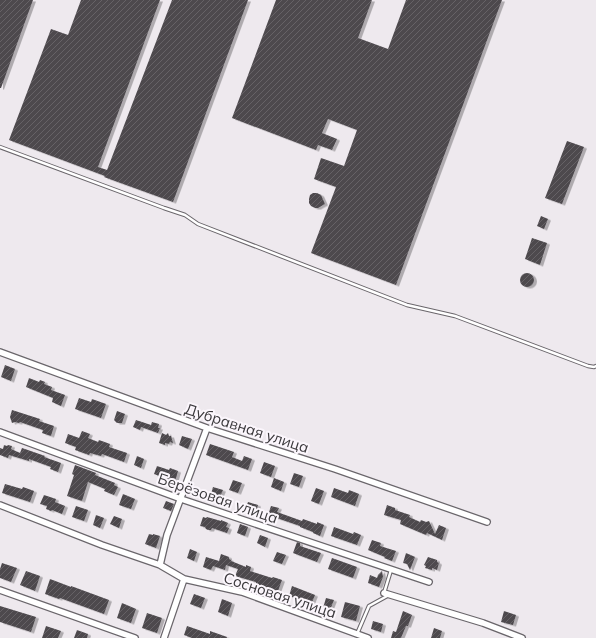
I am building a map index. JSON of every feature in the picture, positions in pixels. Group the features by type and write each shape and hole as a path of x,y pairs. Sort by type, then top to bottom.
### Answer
{"street":[{"name":"Дубравная улица","path":"0,352 207,428 335,469 488,522"},
{"path":"0,505 102,545 160,565 166,535 207,428"},
{"name":"Берёзовая улица","path":"0,432 181,498 430,582"},
{"name":"Сосновая улица","path":"160,565 184,579 242,592 368,638"},
{"path":"164,638 184,579"},
{"path":"0,590 135,638"},
{"path":"387,594 483,623 522,638"}],"lane":[{"path":"0,147 157,206 185,215 198,224 407,306 455,316 588,366 596,366"},
{"path":"357,634 369,606 387,594 392,569"}],"building":[{"path":"0,0 33,0 1,88 0,88"},
{"path":"81,0 160,0 98,167 107,170 172,0 248,0 173,202 9,140 51,29 68,35"},
{"path":"276,0 372,0 358,38 388,49 406,0 502,0 396,285 311,253 336,187 314,179 321,158 344,166 357,130 328,119 322,133 337,139 332,150 318,145 316,150 232,118"},
{"path":"567,141 584,147 562,204 545,198"},
{"path":"313,193 321,195 325,204 318,208 311,206 309,199 310,195"},
{"path":"541,216 548,219 544,229 537,226"},
{"path":"532,238 547,243 540,265 525,259"},
{"path":"524,273 530,273 534,277 534,283 530,287 524,287 520,283 520,277"},
{"path":"5,365 15,369 11,381 1,377"},
{"path":"29,378 39,382 40,380 45,382 44,384 52,387 51,390 65,395 61,406 52,402 53,398 26,387"},
{"path":"79,398 91,402 92,399 106,404 101,418 75,409"},
{"path":"12,410 40,419 39,421 54,426 51,436 42,433 43,430 20,422 12,423 10,417"},
{"path":"117,411 125,414 122,423 117,423 114,420"},
{"path":"136,420 151,425 152,422 159,424 158,428 160,428 158,433 141,427 140,430 133,427"},
{"path":"82,431 90,434 88,438 98,442 99,440 110,444 109,447 127,453 124,462 102,454 101,456 90,453 89,455 75,450 76,447 65,443 68,434 79,438"},
{"path":"162,433 166,435 168,433 169,436 171,436 173,443 165,443 165,445 159,443"},
{"path":"182,436 192,439 188,449 179,445"},
{"path":"210,444 234,452 232,457 242,461 244,456 252,459 248,470 206,455"},
{"path":"4,445 12,446 11,449 20,453 22,448 61,463 58,472 50,469 51,467 29,459 29,461 9,455 8,458 0,455 0,448 3,449"},
{"path":"137,456 144,459 141,468 134,465"},
{"path":"264,462 275,466 271,477 260,473"},
{"path":"75,465 96,473 95,475 115,483 114,485 118,487 114,495 104,491 105,489 88,482 82,501 67,496 74,475 72,474"},
{"path":"157,466 178,471 175,482 154,474"},
{"path":"294,473 303,476 299,487 290,484"},
{"path":"274,478 284,482 281,491 271,487"},
{"path":"233,480 242,483 238,493 229,490"},
{"path":"5,484 22,489 23,487 34,491 30,502 2,493"},
{"path":"213,487 223,490 220,497 211,494"},
{"path":"316,488 324,491 319,504 311,501"},
{"path":"334,488 348,493 349,490 359,494 355,506 331,497"},
{"path":"123,494 135,499 131,509 119,505"},
{"path":"44,495 56,499 55,502 65,506 62,514 46,509 47,506 40,504"},
{"path":"166,501 174,504 171,511 163,508"},
{"path":"248,502 258,505 255,515 245,510"},
{"path":"387,505 395,508 395,510 410,515 409,517 420,522 421,520 426,522 429,521 435,534 439,525 446,528 442,540 427,533 426,535 400,524 401,520 384,515"},
{"path":"76,506 88,510 84,521 72,517"},
{"path":"271,506 279,508 277,512 302,521 303,519 324,525 320,536 300,526 268,515"},
{"path":"96,515 104,518 100,528 93,525"},
{"path":"114,516 122,519 119,528 110,524"},
{"path":"203,517 221,520 228,523 226,527 229,528 227,533 212,528 211,530 208,530 205,527 200,526"},
{"path":"240,524 248,527 245,536 237,533"},
{"path":"334,527 353,534 354,532 361,535 357,545 331,536"},
{"path":"149,534 160,536 156,548 145,544"},
{"path":"260,535 268,538 265,547 257,543"},
{"path":"372,540 381,543 380,546 396,551 392,561 368,550"},
{"path":"297,542 300,543 300,546 321,553 317,562 293,553"},
{"path":"190,549 197,552 194,561 187,558"},
{"path":"277,552 286,555 282,564 273,561"},
{"path":"406,553 415,557 410,570 407,564 403,563"},
{"path":"221,554 229,557 231,561 246,567 246,565 251,567 250,571 282,580 278,591 256,584 256,582 235,576 238,569 226,565 225,570 213,566 211,570 203,567 206,557 219,561"},
{"path":"428,557 437,560 439,563 437,570 425,568 426,566 424,565"},
{"path":"332,558 357,567 353,578 328,569"},
{"path":"2,563 17,568 11,582 0,578"},
{"path":"26,571 40,576 35,591 20,585"},
{"path":"382,571 383,577 379,587 368,583 370,575 377,578"},
{"path":"50,579 109,600 104,614 45,594"},
{"path":"292,586 315,595 311,605 304,603 305,601 289,596"},
{"path":"194,594 205,598 201,608 190,604"},
{"path":"326,598 334,600 330,610 323,608"},
{"path":"222,599 232,603 228,616 218,612"},
{"path":"345,602 360,606 356,621 341,617"},
{"path":"122,603 136,609 131,623 117,618"},
{"path":"0,606 36,617 31,632 0,622"},
{"path":"403,611 412,615 408,626 406,626 401,638 391,638 393,631 396,632"},
{"path":"504,611 516,615 513,625 501,622"},
{"path":"147,613 162,618 157,633 142,628"},
{"path":"373,621 383,624 381,632 371,629"},
{"path":"46,626 61,631 58,638 42,638"},
{"path":"187,626 210,634 210,631 227,638 192,638 184,635"},
{"path":"434,628 442,631 440,638 431,638"},
{"path":"77,630 88,634 87,638 74,638"}]}
